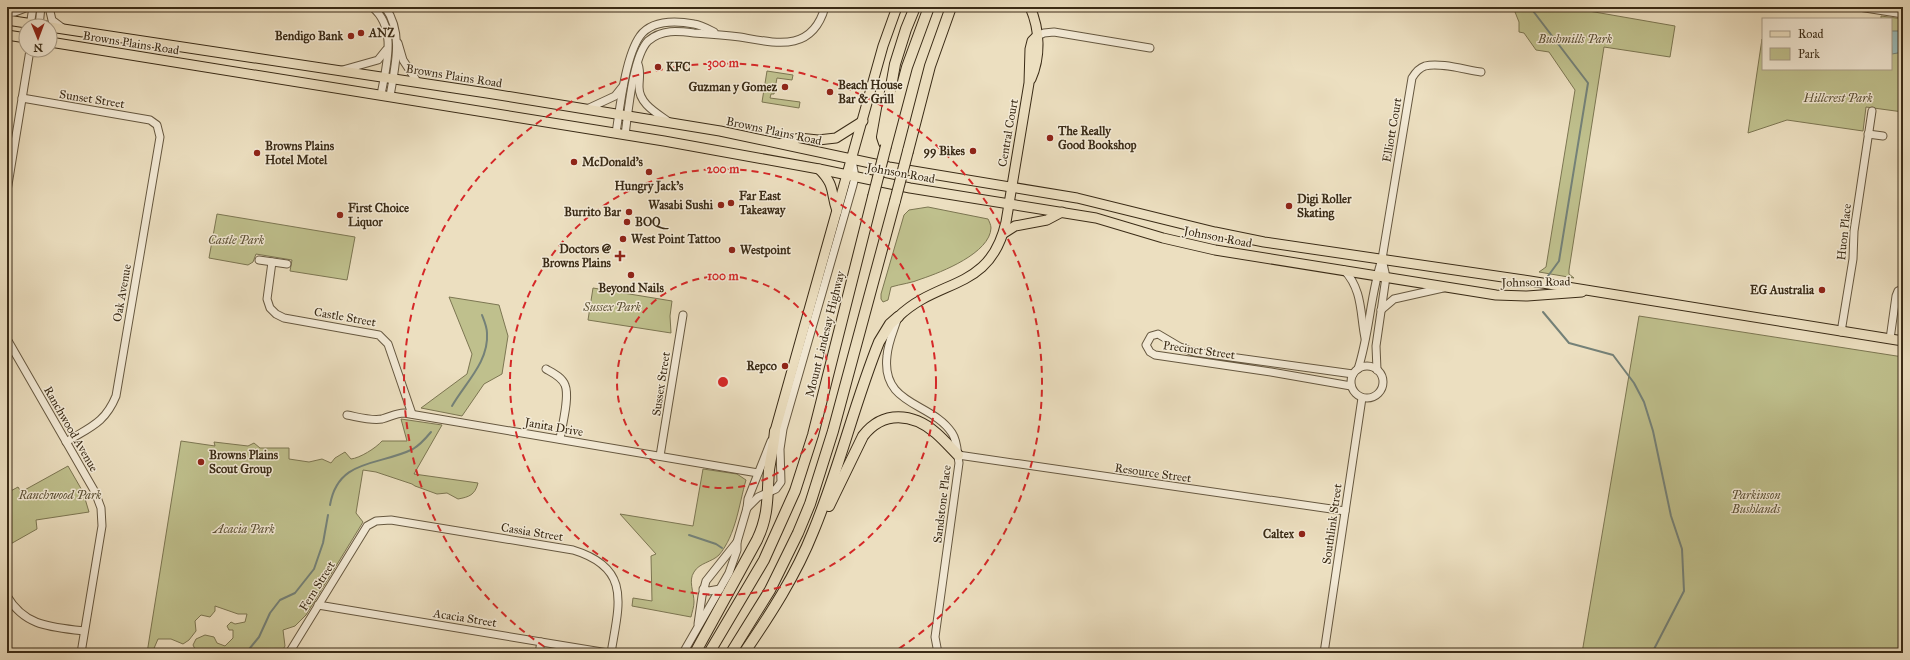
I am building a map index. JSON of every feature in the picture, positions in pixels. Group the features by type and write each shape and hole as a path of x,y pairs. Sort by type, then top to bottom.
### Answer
{"highway":[{"path":"886,146 882,137 891,81 900,46 915,7"},
{"name":"Mount Lindesay Highway","path":"710,653 764,560 795,491 813,435 907,67 929,7"},
{"path":"732,653 773,583 798,533 810,504 833,431 930,66 951,7"},
{"path":"946,22 958,7"},
{"path":"744,653 782,594 813,532 879,342 890,324 898,317"},
{"path":"813,532 823,518 863,436 872,426 883,418 897,417 920,423 935,431 958,455"},
{"path":"695,653 762,530 768,509 768,493 775,431"}],"main road":[{"name":"Mount Lindesay Highway","path":"775,431 837,211 851,176 852,160 883,46 897,7"},
{"name":"Central Court","path":"1012,186 1029,83 1036,68 1038,47 1037,36 1030,7"},
{"path":"7,20 18,22"},
{"name":"Browns Plains Road","path":"58,28 671,123 780,143 852,160"},
{"path":"7,35 18,37"},
{"name":"Browns Plains Road","path":"58,43 620,134 851,176"},
{"path":"780,143 799,138 818,140 836,138 863,121"},
{"name":"Johnson Road","path":"852,160 1089,200 1165,220 1264,242 1536,282 1903,341"},
{"path":"819,169 832,185 834,202 837,211"},
{"name":"Johnson Road","path":"851,176 910,188 1096,218 1163,238 1208,249 1496,295 1527,296 1575,294 1588,291"},
{"path":"898,317 922,298 963,281 976,272 993,255 1004,233 1012,186"},
{"path":"1004,233 1015,226 1047,220 1062,212"}],"street":[{"path":"7,13 15,12 28,7"},
{"path":"31,18 33,7"},
{"path":"41,7 41,18"},
{"path":"49,7 52,20 64,29"},
{"path":"372,7 381,16 388,34 388,78"},
{"path":"385,7 395,26 403,60 418,83"},
{"path":"620,134 623,116 641,52 648,42 656,36 669,31 720,34 780,43 792,42 803,38 814,30 825,7"},
{"path":"1859,7 1903,14"},
{"path":"623,116 624,86 633,49 641,35 655,26 672,22 696,24 720,34"},
{"path":"1037,36 1044,33 1054,32 1150,48"},
{"path":"385,95 397,39"},
{"path":"339,71 378,60 383,56 388,48"},
{"path":"7,191 10,153 29,58"},
{"path":"638,64 641,70 639,90 642,100 647,106 671,123"},
{"name":"Elliott Court","path":"1381,276 1382,259 1412,78 1417,71 1424,66 1434,65 1482,72"},
{"path":"585,110 615,96 624,86"},
{"name":"Sunset Street","path":"22,98 150,120 157,125"},
{"name":"Huon Place","path":"1841,332 1853,259 1854,231 1872,111"},
{"name":"Oak Avenue","path":"66,442 100,421 110,410 116,396 160,137 157,125"},
{"path":"1868,134 1883,136"},
{"name":"Mount Lindesay Highway","path":"747,508 758,497 776,489 781,482 780,449 783,429 851,176"},
{"path":"259,260 287,264"},
{"name":"Castle Street","path":"272,262 267,299 270,308 284,318 379,335 388,344 412,414"},
{"path":"1344,270 1352,278 1359,294 1366,342"},
{"path":"1381,276 1381,310 1376,346 1377,370 1383,382 1380,390 1373,397 1362,398 1355,394 1351,386 1366,342 1381,276"},
{"path":"1381,310 1394,299 1449,287"},
{"path":"1890,340 1896,296 1898,292 1903,289"},
{"name":"Sussex Street","path":"660,456 683,315"},
{"name":"Sandstone Place","path":"898,317 889,344 887,356 887,372 893,388 905,399 946,426 956,441 958,455 959,469 935,637 938,653"},
{"name":"Precinct Street","path":"1351,386 1155,355 1150,352 1146,345 1151,336 1158,334 1180,347 1194,352 1316,369 1355,372"},
{"name":"Ranchwood Avenue","path":"7,339 95,492 101,508 102,526 81,653"},
{"path":"1355,372 1368,366 1377,370"},
{"path":"546,369 560,378 565,385 567,393 560,439"},
{"path":"1314,379 1316,369"},
{"name":"Southlink Street","path":"1324,653 1362,398"},
{"name":"Janita Drive","path":"347,415 381,419 398,413 412,414 758,473"},
{"name":"Mount Lindesay Highway","path":"683,653 729,573 737,550 737,542 747,508 748,499 775,431"},
{"name":"Resource Street","path":"958,455 1345,511"},
{"name":"Cassia Street","path":"364,530 367,526 376,521 391,520 573,550 589,555 601,562 612,576 618,590 618,607 610,653"},
{"name":"Fern Street","path":"289,653 364,530"},
{"name":"Mount Lindesay Highway","path":"698,626 703,588 709,576 737,542"},
{"path":"703,588 709,591 720,589"},
{"path":"7,596 13,606 26,618 43,626 84,631"},
{"name":"Acacia Street","path":"318,605 610,653"},
{"path":"539,653 541,642"}],"green space":[{"name":"Bushmills Park","path":"1513,7 1578,7 1583,10 1675,26 1670,57 1604,47 1569,270 1569,274 1574,278 1539,272 1546,267 1575,90 1549,52 1536,50 1524,33 1519,32 1519,22"},
{"name":"Hillcrest Park","path":"1881,16 1903,19 1903,112 1866,107 1863,131 1787,120 1748,133 1762,39 1762,70 1892,70 1892,18 1881,18"},
{"path":"767,71 793,75 792,80 777,78 774,94 771,94 770,98 800,102 799,108 762,102"},
{"path":"928,207 988,219 991,228 989,237 983,246 974,253 941,272 891,287 888,300 883,302 881,299 881,294 904,215 909,210"},
{"name":"Castle Park","path":"217,214 355,237 347,280 290,271 292,260 256,254 253,262 248,265 209,258"},
{"name":"Sussex Park","path":"593,288 672,301 670,316 671,333 588,320"},
{"path":"449,297 499,305 508,336 502,374 484,384 462,416 421,408 467,374 472,354"},
{"name":"Parkinson Bushlands","path":"1639,316 1903,357 1903,653 1582,653"},
{"name":"Acacia Park","path":"401,419 442,425 414,474 478,483 473,493 458,499 447,493 437,494 376,472 363,470 356,513 363,522 306,615 295,626 283,630 285,646 281,653 197,653 193,645 196,639 205,635 214,637 217,643 225,646 233,638 233,630 229,630 227,626 231,622 235,624 245,622 247,614 238,614 215,606 215,611 210,617 201,615 195,621 196,631 189,640 183,644 171,639 158,639 152,653 147,653 181,441 215,446 214,442 248,446 254,443 260,448 289,448 289,459 309,462 322,459 331,463 335,458 345,452 351,459 359,457 372,450 382,441 407,441"},
{"name":"Ranchwood Park","path":"68,466 83,492 89,512 36,520 37,529 7,546 7,493 18,487 21,492"},
{"path":"703,469 737,474 746,480 733,529 725,547 719,555 696,569 692,575 691,583 694,602 691,617 632,606 633,598 652,601 651,556 656,554 620,514 693,526"}],"water":[{"path":"1892,31 1903,31 1903,52 1892,54"}],"waterway":[{"path":"1530,7 1588,83 1559,261 1548,276"},
{"path":"1543,312 1569,343 1613,355 1634,383 1644,402 1653,431 1671,516 1682,549 1684,591 1652,653"},
{"path":"452,406 475,372 487,344 486,326 482,315"},
{"path":"330,505 334,490 342,479 351,471 413,449 431,432"},
{"path":"246,653 259,637 270,613 280,600 295,593 314,569 323,543 328,515"},
{"path":"689,535 716,544 722,548"}],"place":[{"name":"ANZ","path":"361,33"},
{"name":"Bendigo Bank","path":"351,36"},
{"name":"KFC","path":"658,67"},
{"name":"Guzman y Gomez","path":"785,87"},
{"name":"Beach House Bar & Grill","path":"830,92"},
{"name":"The Really Good Bookshop","path":"1050,138"},
{"name":"99 Bikes","path":"973,151"},
{"name":"Browns Plains Hotel Motel","path":"257,153"},
{"name":"McDonald's","path":"574,162"},
{"name":"Hungry Jack's","path":"649,172"},
{"name":"Far East Takeaway","path":"731,203"},
{"name":"Wasabi Sushi","path":"721,205"},
{"name":"Digi Roller Skating","path":"1289,206"},
{"name":"Burrito Bar","path":"629,212"},
{"name":"First Choice Liquor","path":"340,215"},
{"name":"BOQ","path":"627,222"},
{"name":"West Point Tattoo","path":"623,239"},
{"name":"Westpoint","path":"732,250"},
{"name":"Doctors @ Browns Plains","path":"620,256"},
{"name":"Beyond Nails","path":"631,275"},
{"name":"EG Australia","path":"1822,290"},
{"name":"Repco","path":"785,366"},
{"name":"Browns Plains Scout Group","path":"201,462"},
{"name":"Caltex","path":"1302,534"}]}
